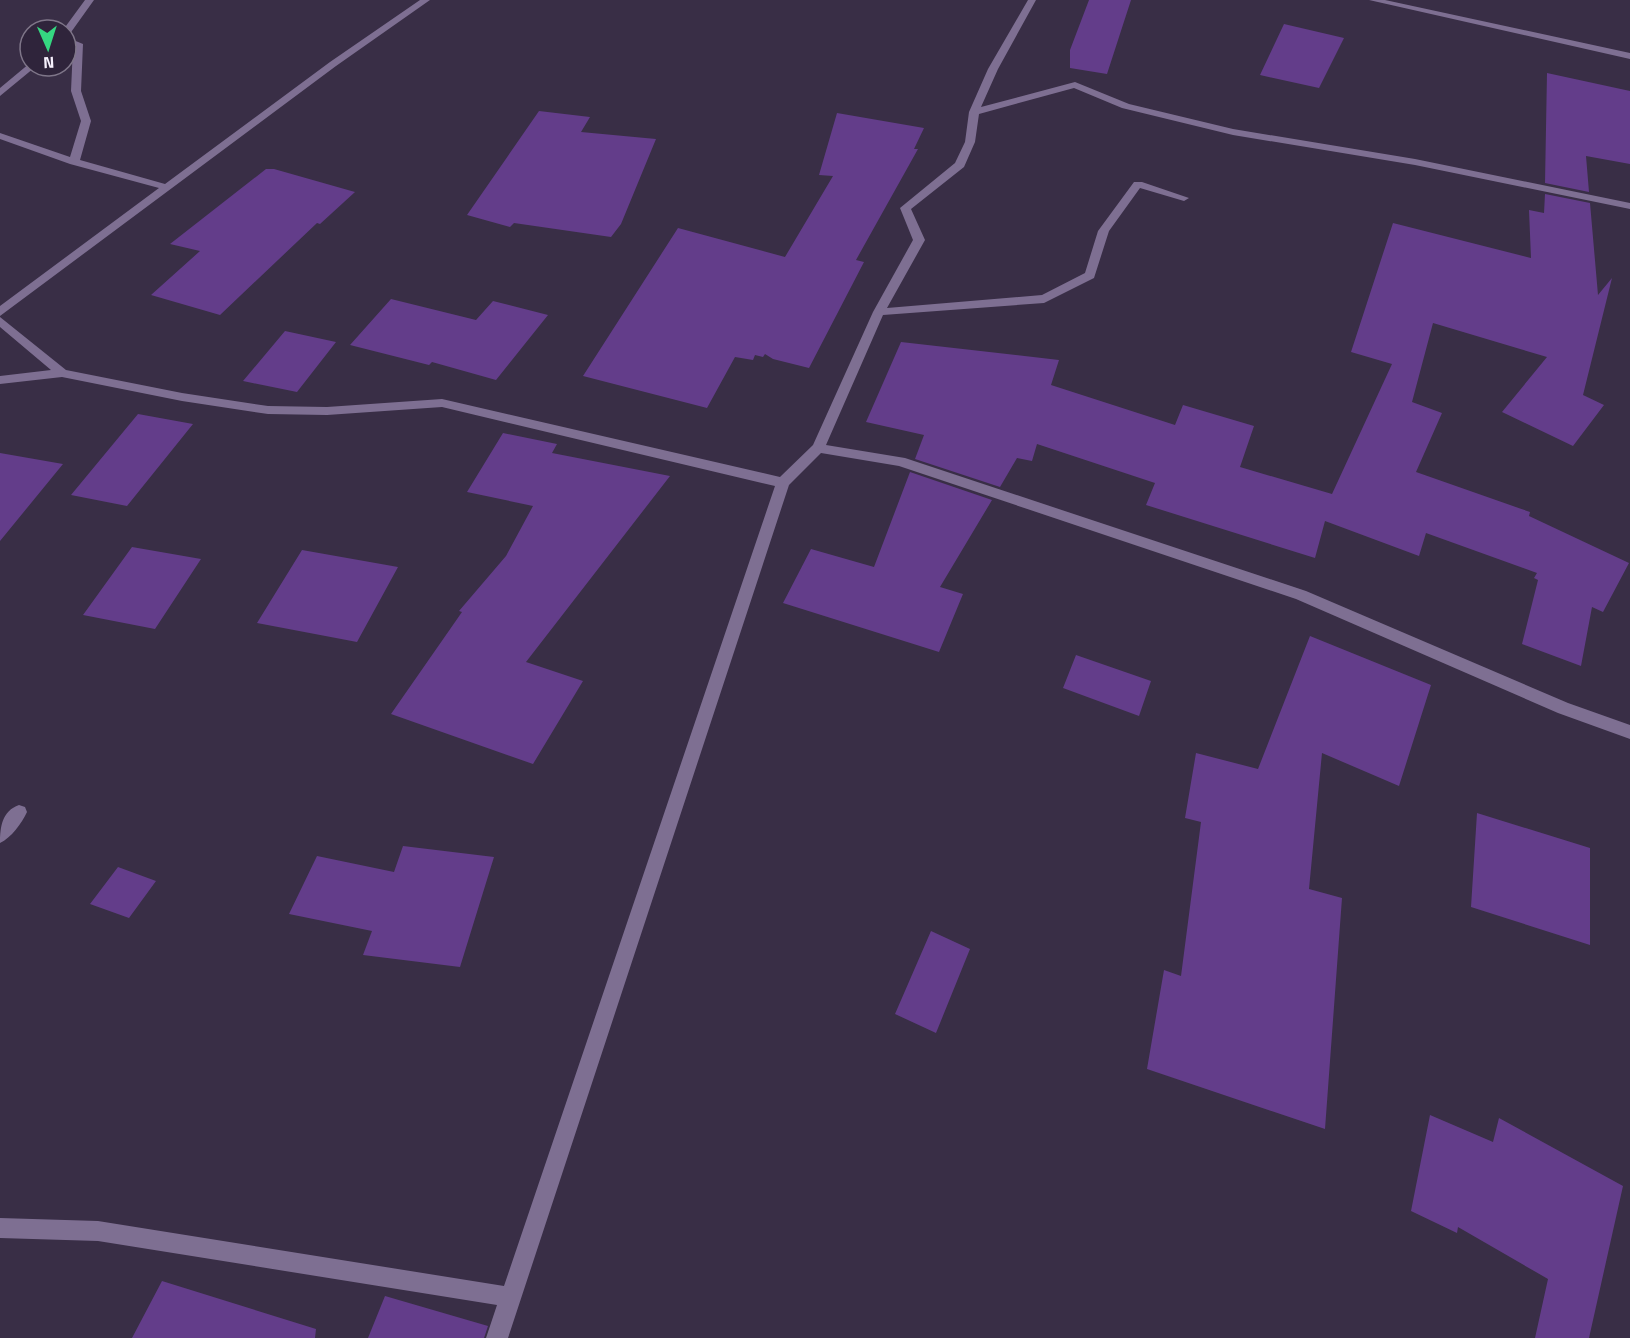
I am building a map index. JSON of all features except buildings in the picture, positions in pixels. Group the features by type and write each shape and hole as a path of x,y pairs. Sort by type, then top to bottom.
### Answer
{"street":[{"path":"77,18 90,0"},
{"path":"0,312 333,64 426,0"},
{"path":"497,1338 783,483 818,448 879,312 919,240 905,208 960,165 970,142 974,112 993,69 1032,0"},
{"path":"1372,0 1630,56"},
{"path":"0,93 18,77"},
{"path":"74,162 86,121 76,90 77,78"},
{"path":"974,112 1075,85 1126,106 1233,132 1415,162 1630,206"},
{"path":"0,136 74,162 166,187"},
{"path":"879,312 1044,299 1090,275 1104,231 1138,184 1184,198"},
{"path":"0,321 62,373"},
{"path":"0,380 62,373 182,397 268,410 327,411 441,403 783,483"},
{"path":"818,448 900,461 1301,595 1563,708 1630,732"},
{"path":"0,835 19,812"},
{"path":"0,1228 98,1231 509,1297"}]}
